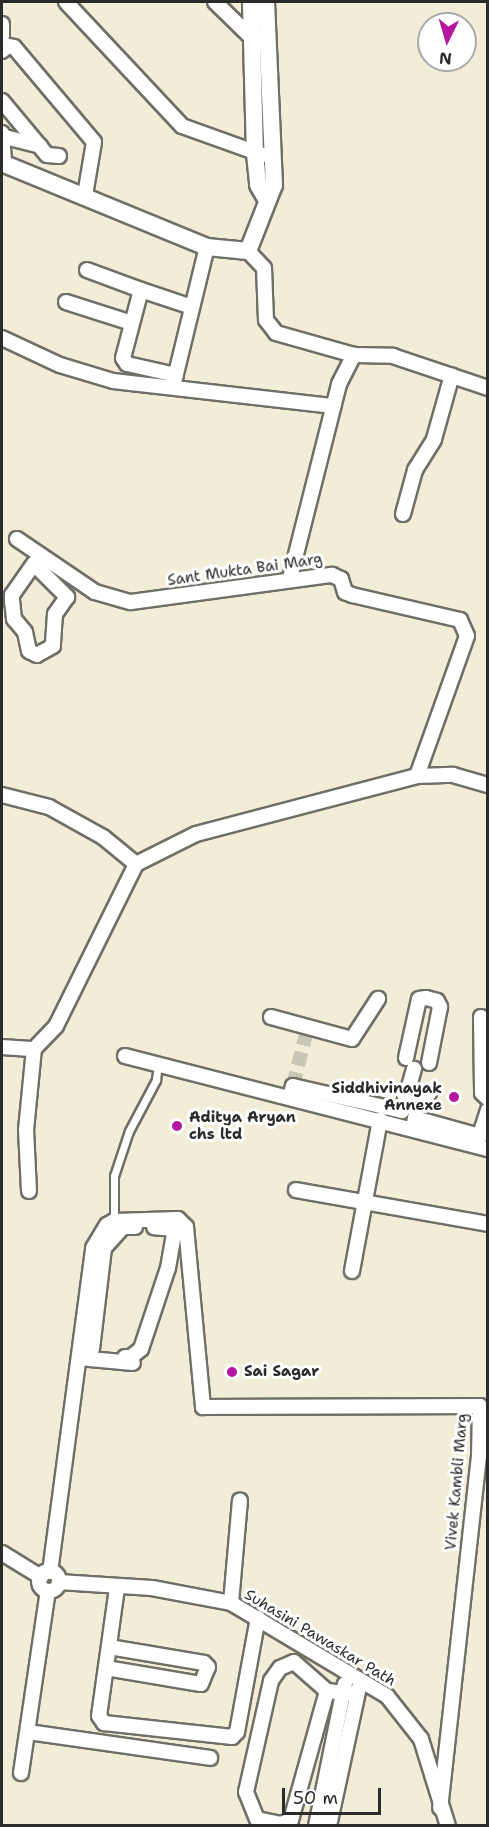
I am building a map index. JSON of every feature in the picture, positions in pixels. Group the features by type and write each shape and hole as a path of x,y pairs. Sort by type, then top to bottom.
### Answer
{"street":[{"path":"66,2 182,126 255,154 273,156"},
{"path":"215,2 260,43"},
{"path":"248,251 266,199 274,185 273,156 260,43 251,2"},
{"path":"266,2 260,43 255,154 258,185 266,199"},
{"path":"2,24 2,36"},
{"path":"2,51 8,46 14,47 94,142 85,195"},
{"path":"45,83 46,92 64,112"},
{"path":"2,101 51,157 59,156"},
{"path":"40,146 3,135 3,163 207,247 248,251 264,268 266,320 276,333 354,355 393,356 488,388"},
{"path":"174,381 207,247"},
{"path":"87,270 192,307"},
{"path":"141,290 124,361 174,381"},
{"path":"66,302 132,324"},
{"path":"2,338 60,364 113,381 174,381 334,406"},
{"path":"290,578 339,384 354,355"},
{"path":"403,514 415,470 434,439 452,375"},
{"name":"Sant Mukta Bai Marg","path":"17,540 37,560 95,592 131,602 290,578 332,575 341,579 345,592 352,595 460,620 466,628 417,776"},
{"path":"37,560 67,597 55,614 53,646 37,655 29,651 25,632 14,618 12,601 37,560"},
{"path":"29,1191 26,1130 34,1049 56,1026 136,864 196,834 417,776 453,775 488,785"},
{"path":"2,795 50,807 103,837 136,864"},
{"path":"271,1017 307,1030 353,1039 378,999"},
{"path":"481,1017 482,1093 488,1099"},
{"path":"2,1047 34,1049"},
{"path":"125,1056 380,1120 407,1122"},
{"path":"407,1122 418,1061"},
{"path":"290,1097 293,1086 407,1122 481,1141 488,1110"},
{"path":"407,1122 420,1096 429,1094"},
{"path":"352,1271 380,1120"},
{"path":"296,1190 488,1224"},
{"path":"21,1773 48,1591 54,1590 50,1577 79,1358 90,1318 94,1280 93,1248 107,1225 114,1221"},
{"name":"Vivek Kambli Marg","path":"114,1221 184,1221 203,1407 480,1406 483,1457 440,1808"},
{"path":"79,1358 129,1360 141,1349 168,1268 175,1229 123,1227 106,1242 94,1280"},
{"path":"90,1318 92,1349"},
{"path":"231,1603 240,1500"},
{"path":"2,1553 50,1577"},
{"name":"Suhasini Pawaskar Path","path":"50,1577 117,1588 152,1588 231,1603 347,1673 353,1690 387,1696 421,1739 440,1808 448,1826"},
{"path":"117,1588 99,1716 104,1723 228,1739 237,1732 258,1618"},
{"path":"106,1668 201,1684 208,1667 204,1663 109,1647"},
{"path":"327,1691 291,1820 281,1824 257,1819 246,1792 271,1681 280,1668 294,1662 327,1691 353,1690"},
{"path":"316,1826 353,1690"},
{"path":"329,1826 353,1690"},
{"path":"28,1732 210,1758"}],"lane":[{"path":"114,1221 114,1176 129,1131 156,1080 158,1064"}],"tunnel":[{"path":"293,1086 306,1034"}],"place":[{"name":"Siddhivinayak Annexe","path":"454,1097"},
{"name":"Aditya Aryan chs ltd","path":"177,1126"},
{"name":"Sai Sagar","path":"232,1372"}]}
